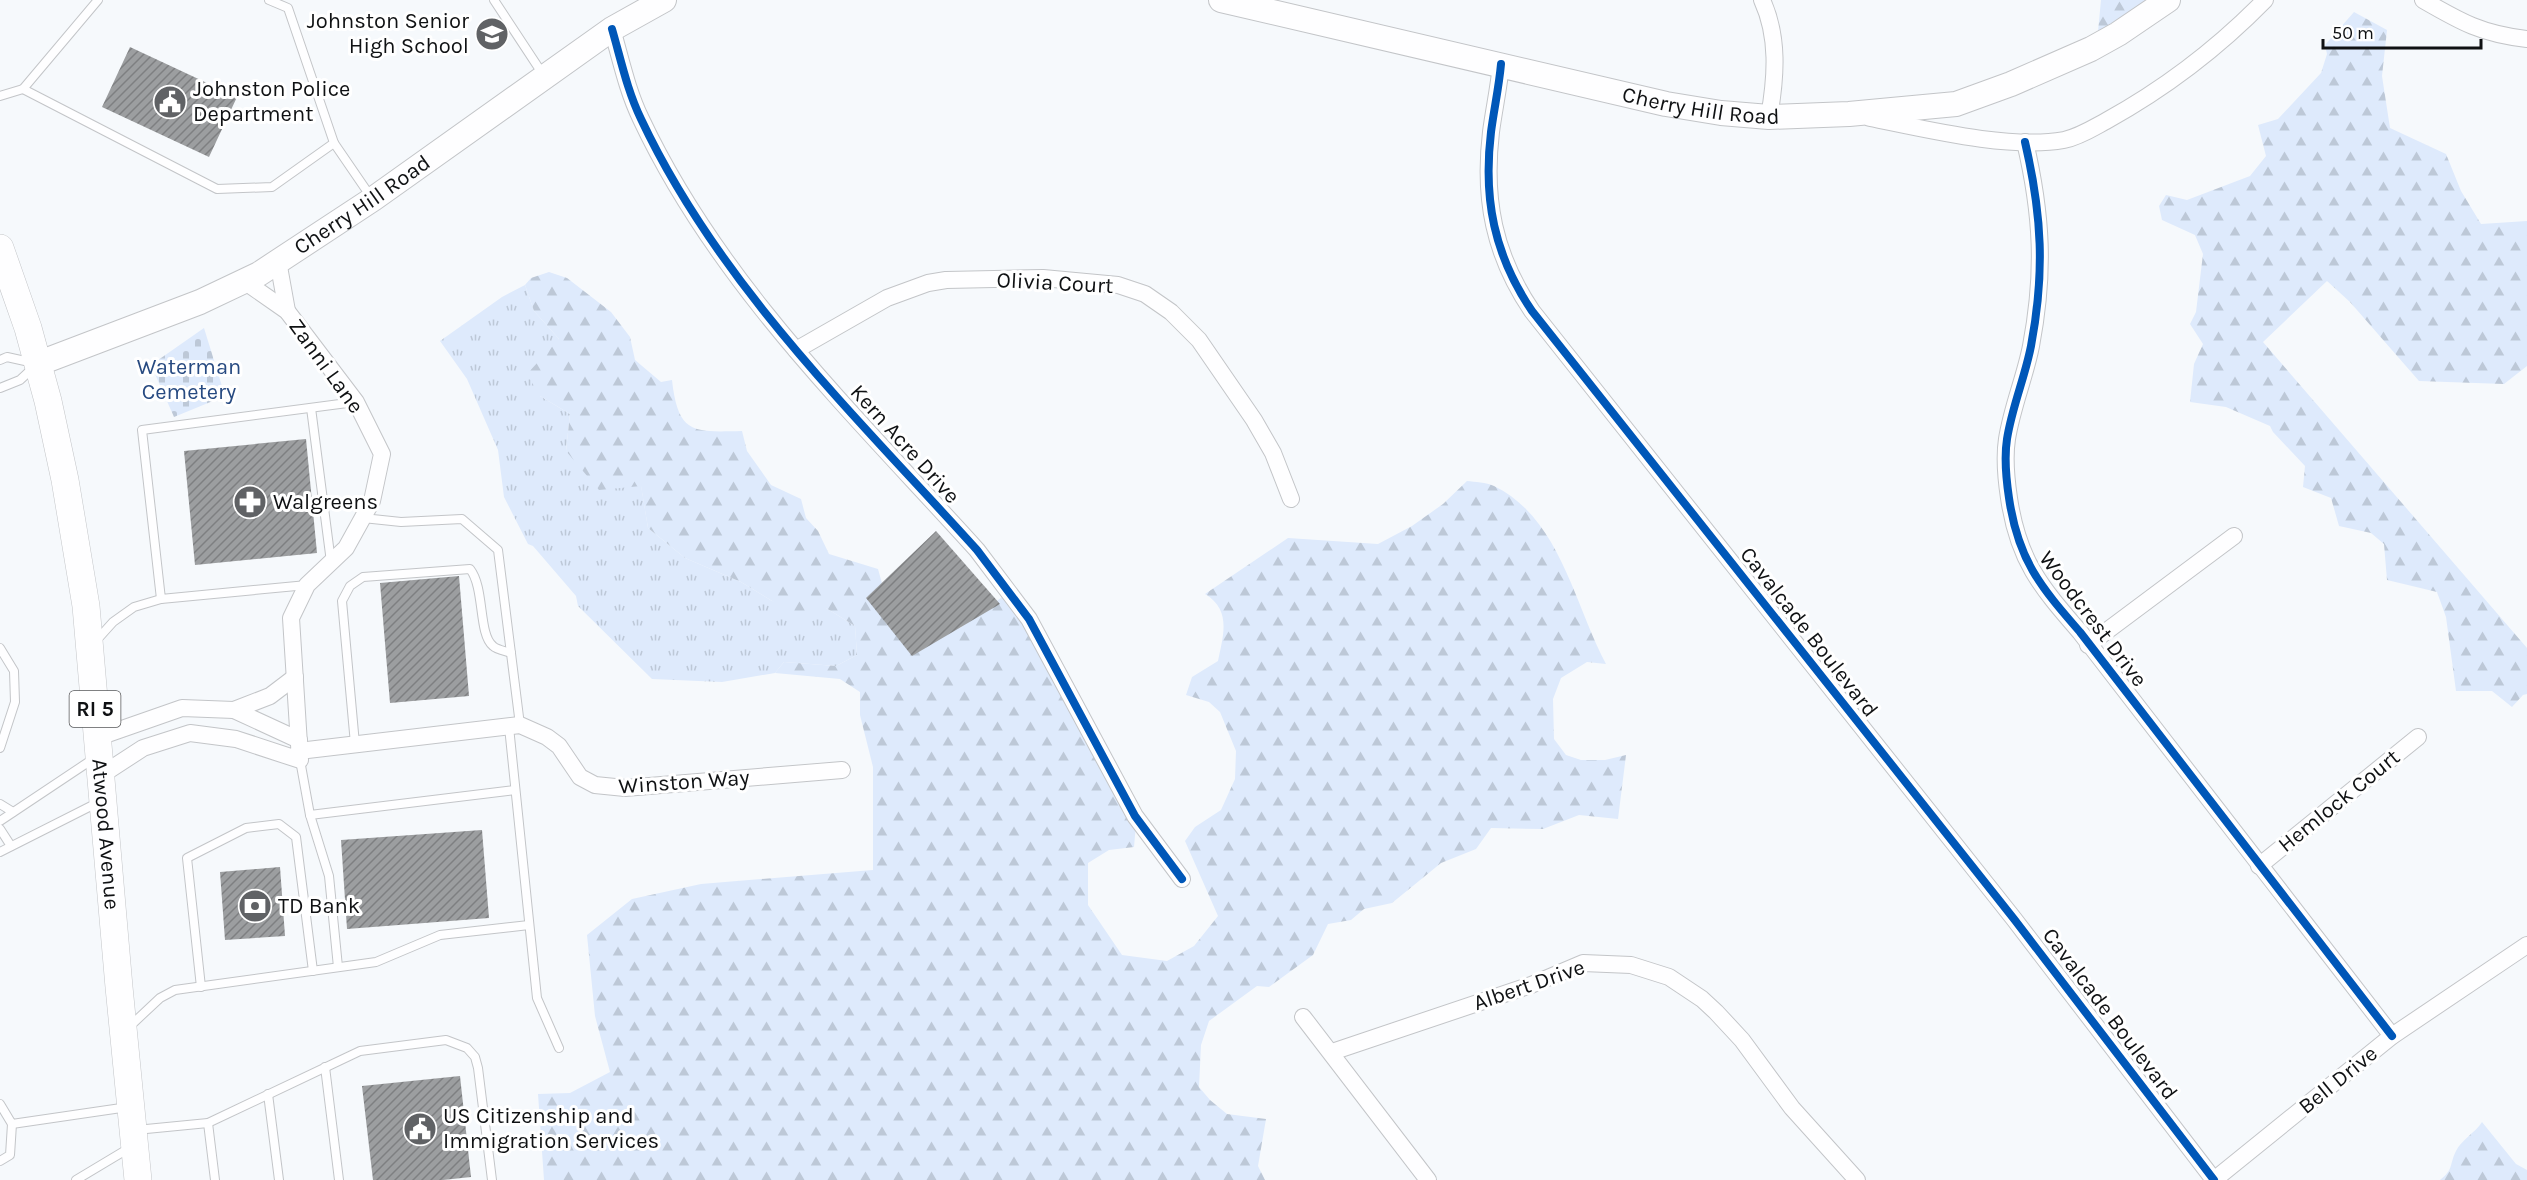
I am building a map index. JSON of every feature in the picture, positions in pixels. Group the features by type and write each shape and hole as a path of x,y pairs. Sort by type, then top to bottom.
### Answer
{"main road":[{"name":"Cherry Hill Road","path":"37,364 190,306 244,281 373,200 612,29 664,0"},
{"name":"Cherry Hill Road","path":"1221,0 1666,104 1769,117 1849,114 1956,104 2011,84 2118,34 2168,0"},
{"name":"Atwood Avenue","path":"0,248 28,328 65,480 90,646 138,1180"}],"street":[{"path":"1762,0 1774,33 1773,84 1769,117"},
{"path":"1849,114 1943,132 2025,142 2065,140 2083,134 2133,106 2206,54 2265,0"},
{"path":"2423,0 2466,26 2506,37 2527,39"},
{"name":"Kern Acre Drive","path":"612,29 622,73 640,118 696,220 796,350 977,550 1006,586 1036,630 1135,816 1182,879"},
{"name":"Cavalcade Boulevard","path":"1501,64 1491,130 1489,186 1495,228 1507,271 1518,290 1532,311 2007,910 2214,1180"},
{"name":"Woodcrest Drive","path":"2025,142 2036,190 2041,252 2031,346 2013,406 2007,440 2005,474 2013,525 2022,554 2047,593 2392,1036"},
{"name":"Zanni Lane","path":"278,261 287,311"},
{"name":"Olivia Court","path":"796,350 887,298 928,283 946,280 1043,278 1118,285 1145,294 1172,312 1199,340 1254,420 1273,453 1291,499"},
{"name":"Zanni Lane","path":"244,281 287,311 356,402 382,454 372,501 363,518 346,548 307,585 291,618 299,751"},
{"path":"2088,645 2234,536"},
{"path":"100,767 182,708 234,710 270,696 295,677"},
{"path":"234,710 299,751"},
{"path":"100,767 143,748 190,733 299,751 514,726"},
{"name":"Winston Way","path":"514,726 547,737 559,746 580,777 595,785 625,788 842,770"},
{"name":"Hemlock Court","path":"2259,866 2418,737"},
{"name":"Bell Drive","path":"2214,1180 2392,1036 2527,945"},
{"name":"Albert Drive","path":"1332,1052 1531,985 1583,963 1630,964 1669,977 1716,1012 1742,1040 1792,1108 1857,1180"},
{"path":"1303,1017 1428,1180"}],"lane":[{"path":"0,96 23,88 98,0"},
{"path":"269,0 288,8 334,143 373,200"},
{"path":"494,0 544,77"},
{"path":"23,88 217,189 272,187 334,143"},
{"path":"0,360 7,357 37,364"},
{"path":"0,388 20,380 37,364"},
{"path":"161,599 142,430 356,402"},
{"path":"311,408 331,562"},
{"path":"363,518 401,522 462,519 498,550 511,653 515,790 537,998 559,1048"},
{"path":"355,744 342,600 350,586 363,577 470,569 477,578 486,636 493,646 511,653"},
{"path":"90,646 113,622 134,607 161,599 307,585"},
{"path":"0,648 14,671 15,702 0,748"},
{"path":"299,751 310,815 329,876 338,967"},
{"path":"0,821 100,767"},
{"path":"0,852 11,846 100,767"},
{"path":"310,815 515,790"},
{"path":"0,804 13,812"},
{"path":"201,987 187,858 246,828 279,824 296,837 313,970"},
{"path":"0,829 11,846"},
{"path":"123,1033 160,998 175,990 376,962 440,935 529,925"},
{"path":"12,1124 132,1127 208,1123 360,1051 446,1040 467,1048 475,1057 492,1180"},
{"path":"325,1067 339,1180"},
{"path":"268,1094 279,1180"},
{"path":"0,1104 12,1124 10,1155 0,1161"},
{"path":"208,1123 215,1180"},
{"path":"76,1180 132,1127"}],"green space":[{"path":"2101,0 2167,0 2097,42"},
{"path":"2354,12 2387,30 2382,76 2390,128 2446,154 2461,191 2481,224 2527,221 2527,366 2504,384 2419,381 2350,302 2327,281 2263,342 2527,648 2527,694 2523,695 2512,707 2492,691 2456,691 2446,617 2437,592 2387,580 2384,544 2371,533 2339,526 2331,498 2303,487 2305,466 2270,426 2226,407 2190,402 2194,364 2203,344 2190,324 2196,312 2203,254 2195,235 2162,220 2159,206 2166,195 2187,200 2250,176 2266,156 2258,125 2278,119 2321,73 2327,54 2325,45"},
{"path":"549,272 567,278 611,312 630,337 635,360 661,382 672,380 675,398 684,421 700,430 742,431 747,451 771,485 801,499 806,518 818,531 829,554 878,569 885,594 936,628 960,628 1009,592 1077,707 1108,783 1136,824 1134,847 1109,850 1088,863 1088,905 1122,955 1167,961 1194,946 1218,916 1185,841 1195,827 1221,810 1235,779 1236,751 1220,712 1209,702 1186,695 1192,677 1218,661 1222,642 1224,624 1222,616 1214,600 1205,594 1288,538 1378,544 1412,526 1443,504 1467,481 1494,486 1516,500 1535,519 1563,564 1606,664 1587,662 1561,678 1553,699 1554,739 1566,755 1581,760 1605,760 1626,755 1618,819 1579,815 1543,829 1491,828 1476,849 1441,863 1392,903 1364,909 1351,920 1328,924 1313,955 1269,987 1257,986 1209,1021 1201,1045 1199,1087 1227,1114 1266,1119 1258,1166 1265,1180 544,1180 538,1094 570,1093 610,1072 595,1016 587,935 632,899 701,884 873,870 873,767 860,715 860,692 840,679 775,673 784,662 836,666 857,655 855,626 826,608 800,615 741,582 685,558 648,528 641,486 599,490 566,451 570,414 540,396 527,374 559,339 534,311 525,285 531,278"},
{"path":"525,285 534,311 559,339 540,396 570,414 566,451 641,485 648,528 685,558 741,582 772,601 826,608 855,626 857,655 836,666 784,662 775,673 722,682 652,679 578,606 576,596 533,546 528,544 504,497 498,450 467,379 440,341 502,297"},
{"name":"Waterman Cemetery","path":"204,328 225,396 174,417 151,365"},
{"path":"2482,1122 2516,1164 2527,1170 2527,1180 2440,1180 2449,1170 2458,1147"}],"building":[{"name":"Johnston Police Department","path":"130,47 237,97 209,157 102,107"},
{"name":"Walgreens","path":"306,439 317,553 195,565 184,451"},
{"path":"936,531 1000,604 912,656 866,598"},
{"path":"459,576 469,696 390,703 380,583"},
{"path":"482,830 489,918 347,929 341,840"},
{"path":"280,867 285,936 225,940 220,872"},
{"path":"460,1076 471,1177 443,1180 373,1180 362,1086"}],"cycle path":[{"path":"612,29 628,86 641,119 673,180 709,238 793,347 977,550 1029,619 1135,816 1182,879"},
{"path":"1501,64 1489,157 1490,203 1494,226 1508,269 1532,311 2014,919 2214,1180"},
{"path":"2025,142 2038,219 2040,268 2031,346 2006,446 2006,476 2018,539 2042,586 2392,1036"}],"place":[{"name":"Johnston Senior High School","path":"492,34"},
{"name":"Johnston Police Department","path":"170,102"},
{"name":"Walgreens","path":"250,502"},
{"name":"TD Bank","path":"255,906"},
{"name":"US Citizenship and Immigration Services","path":"420,1129"}]}
